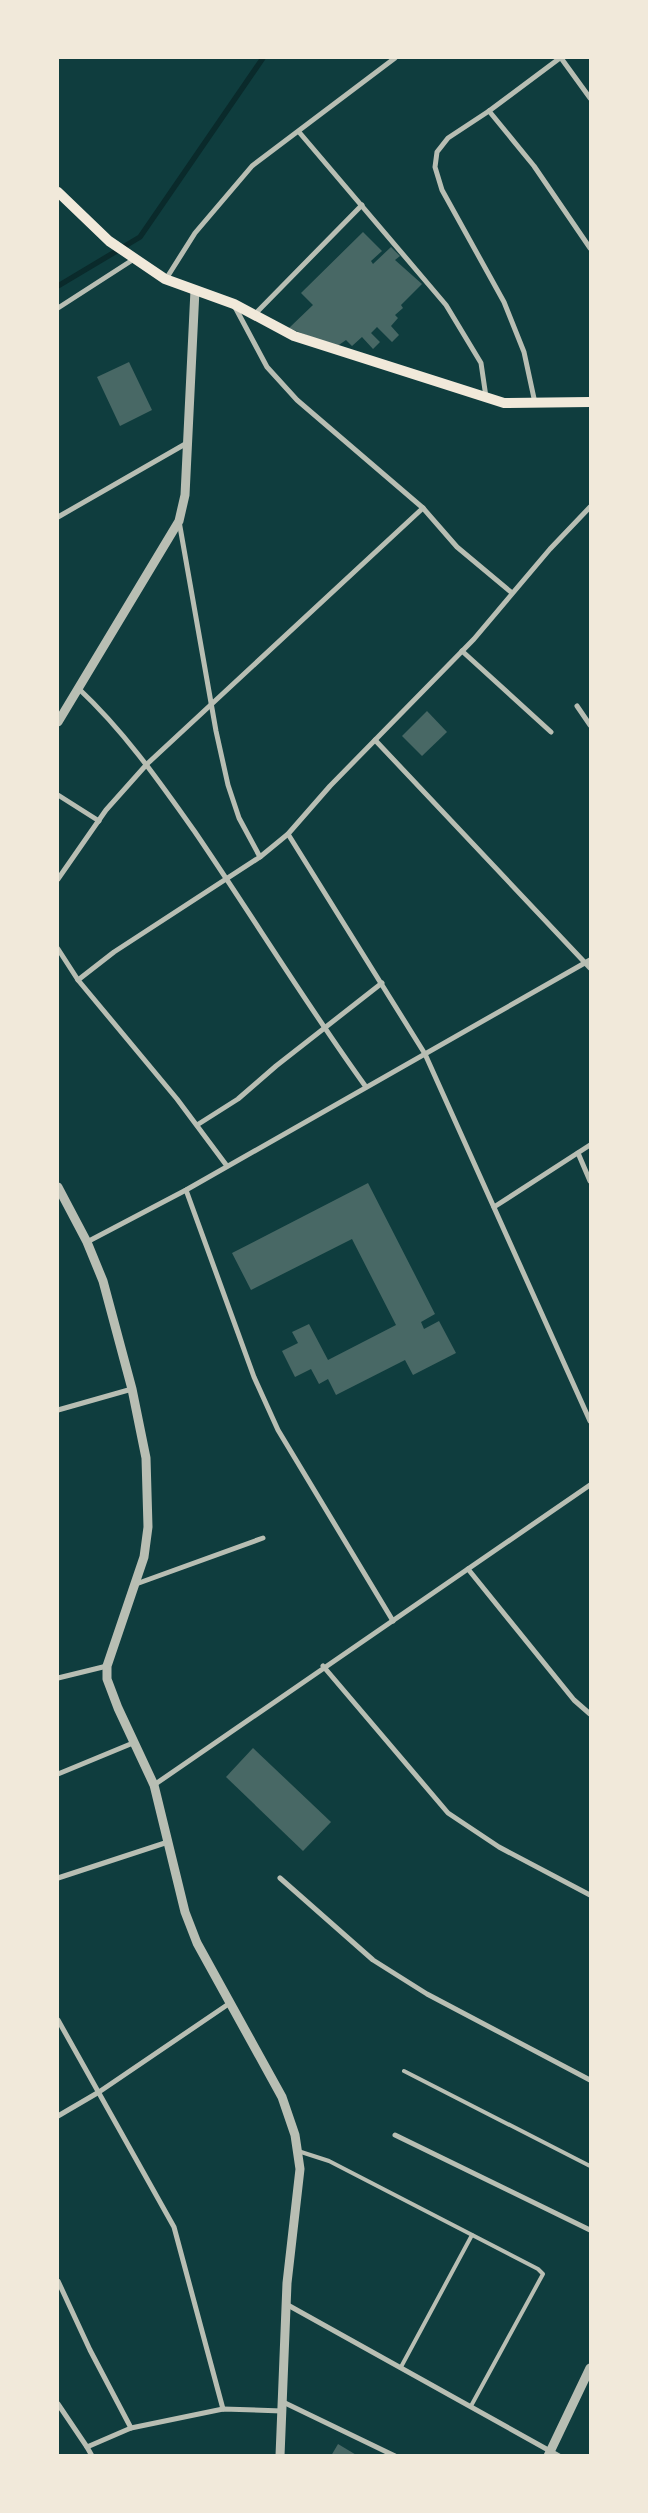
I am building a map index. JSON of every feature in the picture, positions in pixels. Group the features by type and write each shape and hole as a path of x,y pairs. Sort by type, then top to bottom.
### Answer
{"main road":[{"path":"58,192 109,241 165,279 234,304 294,336 504,403 590,402"}],"street":[{"path":"165,279 195,233 252,166 395,58"},
{"path":"535,403 524,352 504,302 442,190 435,168 437,152 448,138 489,112 560,58 590,98"},
{"path":"489,112 534,166 590,248"},
{"path":"299,132 446,305 481,363 486,397"},
{"path":"254,315 362,205"},
{"path":"58,308 134,259"},
{"path":"58,722 179,521 185,496 196,290"},
{"path":"234,304 267,367 297,400 423,508 457,547 512,593"},
{"path":"58,517 187,444"},
{"path":"58,879 99,821 147,764 211,702 423,508"},
{"path":"78,980 114,952 226,877 260,857 288,834 330,786 462,651 590,508"},
{"path":"179,521 211,702 228,785 239,818 260,857"},
{"path":"462,651 551,732"},
{"path":"78,688 104,713 147,764 226,877 324,1029 366,1087"},
{"path":"577,706 590,724"},
{"path":"375,740 588,962 590,968"},
{"path":"58,794 99,821"},
{"path":"288,834 425,1054 590,1422"},
{"path":"58,949 78,980 197,1124 227,1166"},
{"path":"87,1242 186,1190 588,962"},
{"path":"197,1124 238,1099 276,1066 382,984"},
{"path":"494,1207 590,1145"},
{"path":"578,1153 590,1181"},
{"path":"58,1187 87,1242 103,1281 132,1389 146,1458 148,1527 136,1584 106,1666 107,1679 133,1744 154,1785 185,1912 197,1944 282,2097 296,2135 300,2169 286,2304 280,2456"},
{"path":"186,1190 254,1377 278,1430 393,1620"},
{"path":"58,1410 132,1389"},
{"path":"154,1785 324,1666 590,1485"},
{"path":"136,1584 263,1538"},
{"path":"468,1569 574,1700 590,1714"},
{"path":"58,1678 106,1666"},
{"path":"324,1666 448,1813 499,1847 590,1895"},
{"path":"58,1774 133,1744"},
{"path":"58,1878 168,1842"},
{"path":"280,1878 373,1960 427,1994 590,2080"},
{"path":"58,2116 99,2092 230,2003"},
{"path":"58,2020 174,2227 224,2408"},
{"path":"395,2135 590,2230"},
{"path":"58,2281 130,2428"},
{"path":"286,2304 471,2406 552,2454 590,2368"},
{"path":"58,2404 92,2456"},
{"path":"87,2447 130,2428 224,2408 283,2406 396,2456"}],"lane":[{"path":"404,2071 590,2166"},
{"path":"298,2151 329,2161 472,2234 538,2269 543,2274 471,2406"},
{"path":"401,2367 472,2234"}],"building":[{"path":"363,232 382,251 371,261 373,264 391,247 400,256 395,260 422,284 401,305 403,308 395,315 398,318 391,326 399,335 392,342 377,327 371,333 380,342 373,349 362,337 352,346 346,340 336,347 289,328 313,305 301,293"},
{"path":"129,362 152,410 120,426 97,377"},
{"path":"427,711 447,732 422,756 402,736"},
{"path":"368,1183 435,1314 421,1322 424,1329 439,1321 456,1353 413,1375 405,1360 336,1395 328,1379 319,1384 311,1369 295,1377 282,1351 298,1343 292,1332 309,1324 328,1360 396,1325 352,1239 251,1290 232,1253"},
{"path":"253,1748 331,1822 303,1851 226,1777"},
{"path":"338,2444 358,2456 331,2456"}],"waterway":[{"path":"58,286 140,237 263,58"}]}
